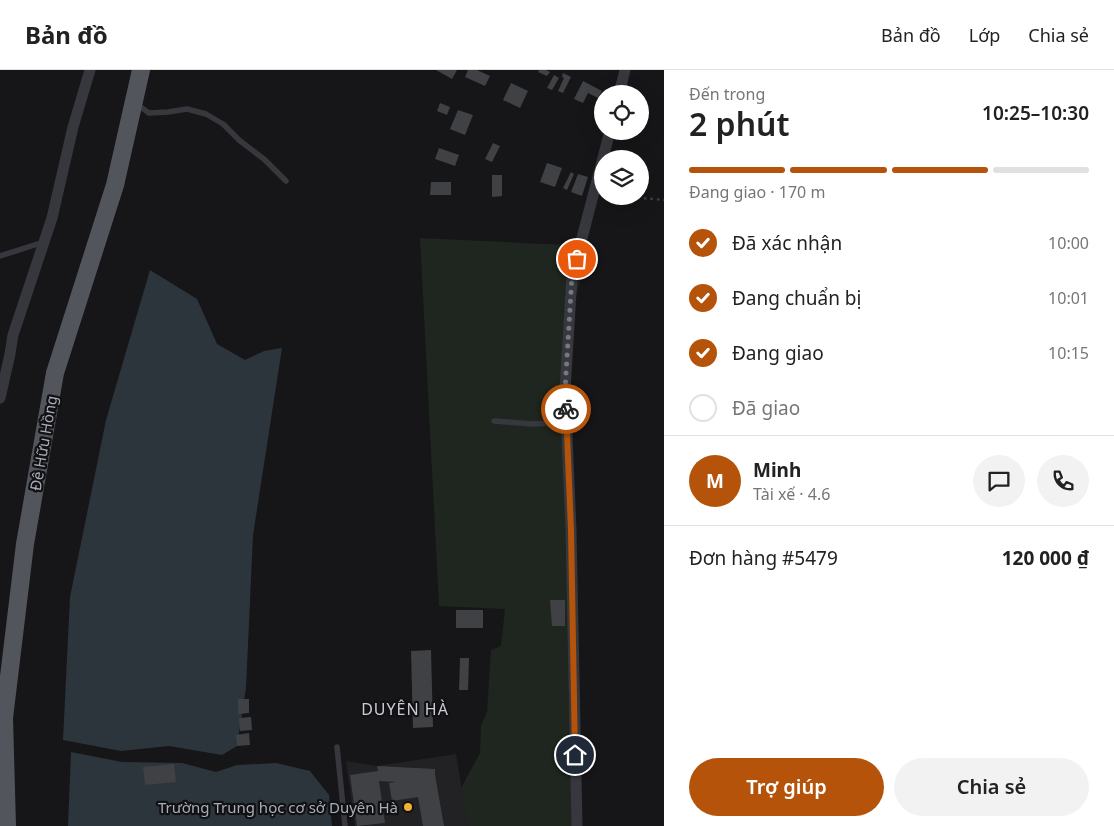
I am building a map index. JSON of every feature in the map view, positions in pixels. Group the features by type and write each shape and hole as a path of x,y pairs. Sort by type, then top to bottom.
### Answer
{"main road":[{"name":"Đê Hữu Hồng","path":"7,826 4,718 25,544 55,373 115,185 141,70"}],"street":[{"path":"0,398 13,334 52,218 90,70"},
{"path":"621,85 625,70"},
{"path":"577,826 571,530 565,390 572,276 608,140"},
{"path":"0,820 4,826"}],"lane":[{"path":"134,102 149,114 187,109 206,114 223,124 286,181"},
{"path":"0,256 44,242"},
{"path":"494,421 532,424 566,422"},
{"path":"337,747 345,826"}],"path":[{"path":"649,199 664,200"}],"shaded area":[{"path":"420,238 589,246 564,343 577,826 468,826 461,788 480,753 481,725 487,712 491,650 501,646 505,609 439,606"},
{"path":"150,270 197,299 217,344 245,360 264,351 282,348 253,535 246,688 237,746 222,755 169,746 121,751 63,740 70,597 106,420"},
{"path":"71,752 122,762 182,763 216,772 237,765 276,763 310,771 329,795 332,826 68,826"},
{"name":"Trường Trung học cơ sở Duyên Hà","path":"456,754 468,826 355,826 346,761 377,766"}],"building":[{"path":"436,70 457,70 452,79"},
{"path":"468,70 477,70 490,76 485,86 465,77"},
{"path":"539,70 550,72 547,76 538,72"},
{"path":"563,73 571,77 563,93 558,91 564,78 562,77"},
{"path":"554,75 559,78 552,90 547,88"},
{"path":"583,81 594,87 594,96 588,93 583,103 574,99"},
{"path":"511,83 528,91 520,108 503,100"},
{"path":"440,103 450,107 447,115 437,111"},
{"path":"458,110 473,115 465,135 450,129"},
{"path":"493,143 500,146 492,162 485,159"},
{"path":"439,148 459,155 455,166 435,159"},
{"path":"547,163 562,168 555,187 540,182"},
{"path":"571,172 574,174 567,190 563,188"},
{"path":"578,174 588,177 582,196 571,192"},
{"path":"492,175 502,175 502,196 492,197"},
{"path":"431,182 451,182 451,195 430,195"},
{"path":"550,600 565,600 565,626 552,626"},
{"path":"456,610 483,610 483,628 456,628"},
{"path":"431,650 433,727 413,728 411,651"},
{"path":"460,658 469,658 468,690 459,690"},
{"path":"238,699 249,699 249,713 238,714"},
{"path":"251,717 252,730 240,731 239,718"},
{"path":"249,733 250,745 237,746 236,735"},
{"path":"174,764 176,782 145,785 143,767"},
{"path":"377,766 435,769 444,826 423,826 418,797 392,801 389,783 396,782 379,781 385,823 357,826 350,775 378,771"}],"way so far":[{"path":"566,409 565,390 572,276 577,259"}],"place":[{"name":"Trường Trung học cơ sở Duyên Hà","path":"408,807"}],"district":[{"name":"DUYÊN HÀ","path":"405,709"}],"route":[{"path":"566,409 571,530 575,755"}]}
